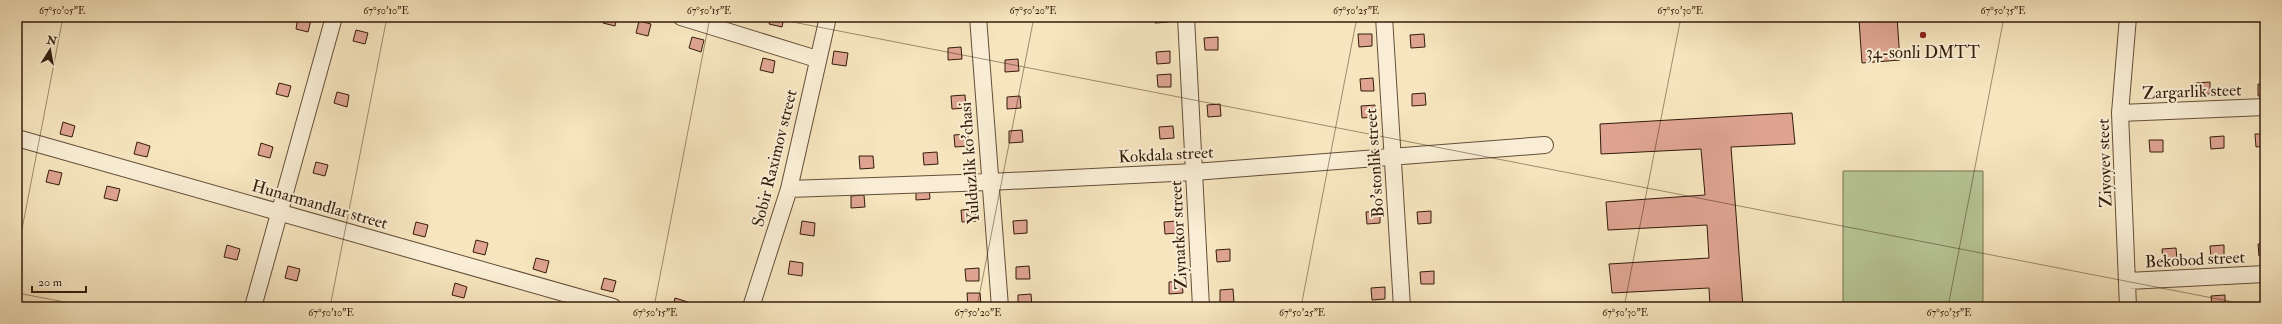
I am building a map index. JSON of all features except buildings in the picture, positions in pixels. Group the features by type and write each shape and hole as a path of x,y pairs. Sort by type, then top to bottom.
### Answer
{"street":[{"path":"253,307 334,17"},
{"path":"681,17 817,59"},
{"name":"Sobir Raximov street","path":"751,307 789,189 817,59 828,17"},
{"name":"Yulduzlik ko'chasi","path":"978,17 989,182 1000,307"},
{"name":"Ziynatkor street","path":"1186,17 1201,307"},
{"name":"Bo'stonlik street","path":"1384,17 1402,307"},
{"name":"Ziyoyev steet","path":"2128,17 2120,113 2128,307"},
{"name":"Zargarlik steet","path":"2120,113 2265,107"},
{"name":"Hunarmandlar street","path":"17,138 613,307"},
{"name":"Kokdala street","path":"789,189 989,182 1194,172 1545,145"},
{"name":"Bekobod street","path":"2128,281 2265,274"}],"green space":[{"path":"1843,171 1983,171 1983,307 1843,307"}],"place":[{"name":"34-sonli DMTT","path":"1923,35"}]}
